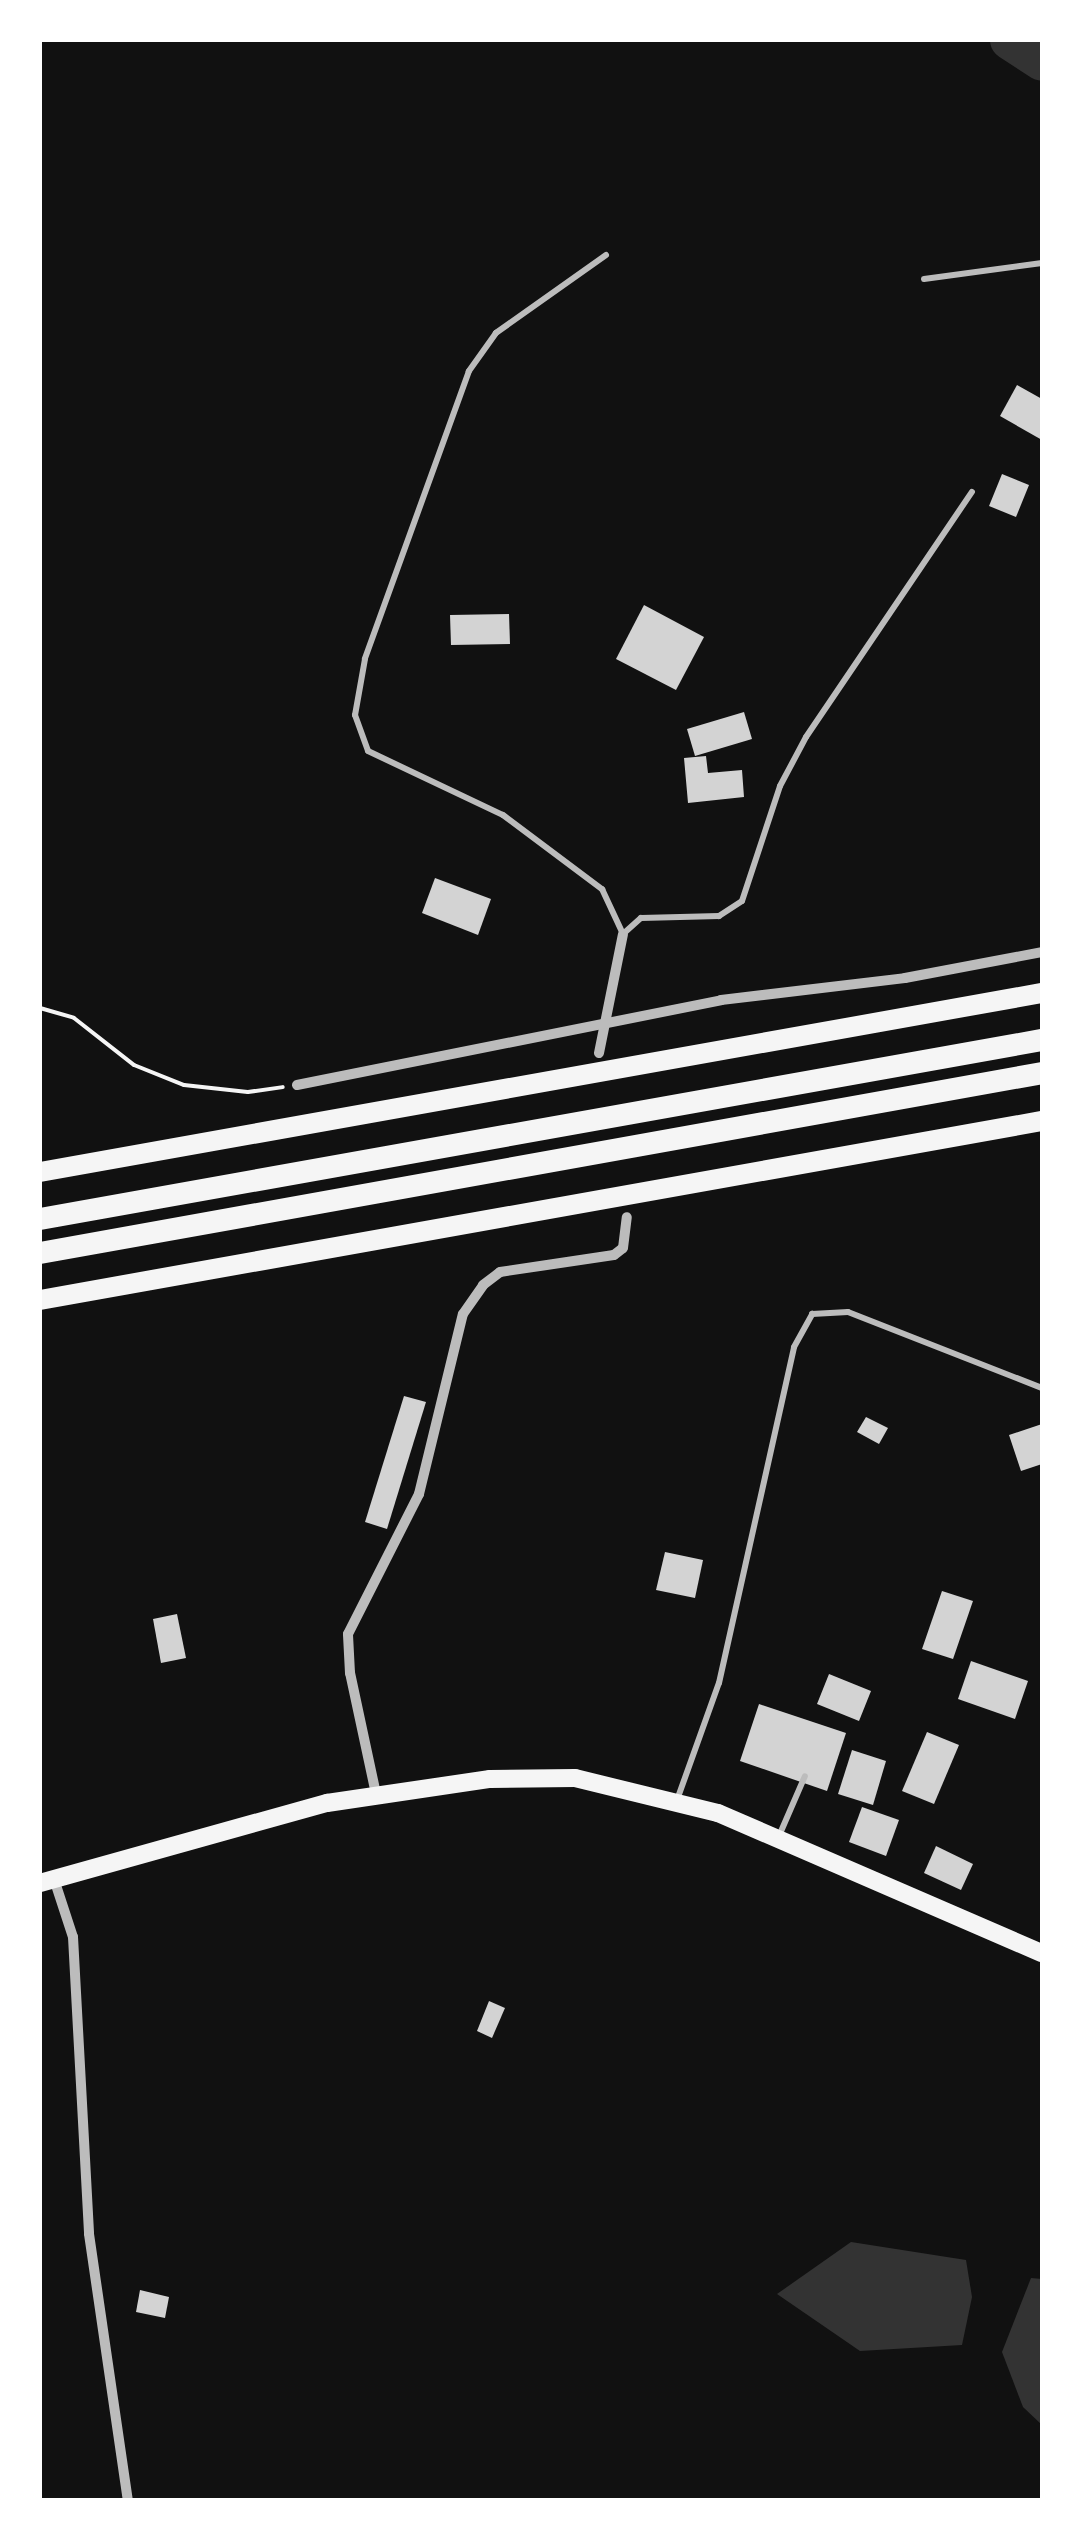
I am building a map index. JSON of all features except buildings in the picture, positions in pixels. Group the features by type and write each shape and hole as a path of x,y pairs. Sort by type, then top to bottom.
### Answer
{"highway":[{"path":"40,1220 1042,1040"},
{"path":"40,1252 1042,1073"}],"main road":[{"path":"40,1172 1042,993"},
{"path":"40,1300 1042,1121"},
{"path":"47,1881 274,1816 376,1794 535,1777 613,1783 678,1800 778,1837 1042,1953"}],"street":[{"path":"599,1053 622,934"},
{"path":"297,1085 602,1022 1042,952"},
{"path":"376,1794 350,1673 348,1634 419,1494 463,1314 482,1284 500,1272 614,1255 623,1248 628,1217"},
{"path":"47,1881 73,1937 89,2234 128,2500"}],"lane":[{"path":"606,255 496,333 469,371 366,659 355,714 368,750 503,816 602,889 622,934 657,913 719,916 742,901 780,786 806,737 972,492"},
{"path":"924,280 1042,263"},
{"path":"678,1800 718,1683 794,1346 812,1314 848,1312 1042,1388"},
{"path":"778,1837 805,1776"}],"path":[{"path":"40,1008 74,1018 134,1065 184,1086 248,1092 297,1085"}],"shaded area":[{"path":"851,2242 966,2260 972,2297 962,2345 860,2351 777,2294"},
{"path":"1031,2278 1042,2279 1042,2425 1023,2407 1002,2352"}],"waterway":[{"path":"1010,40 1042,61"}]}
